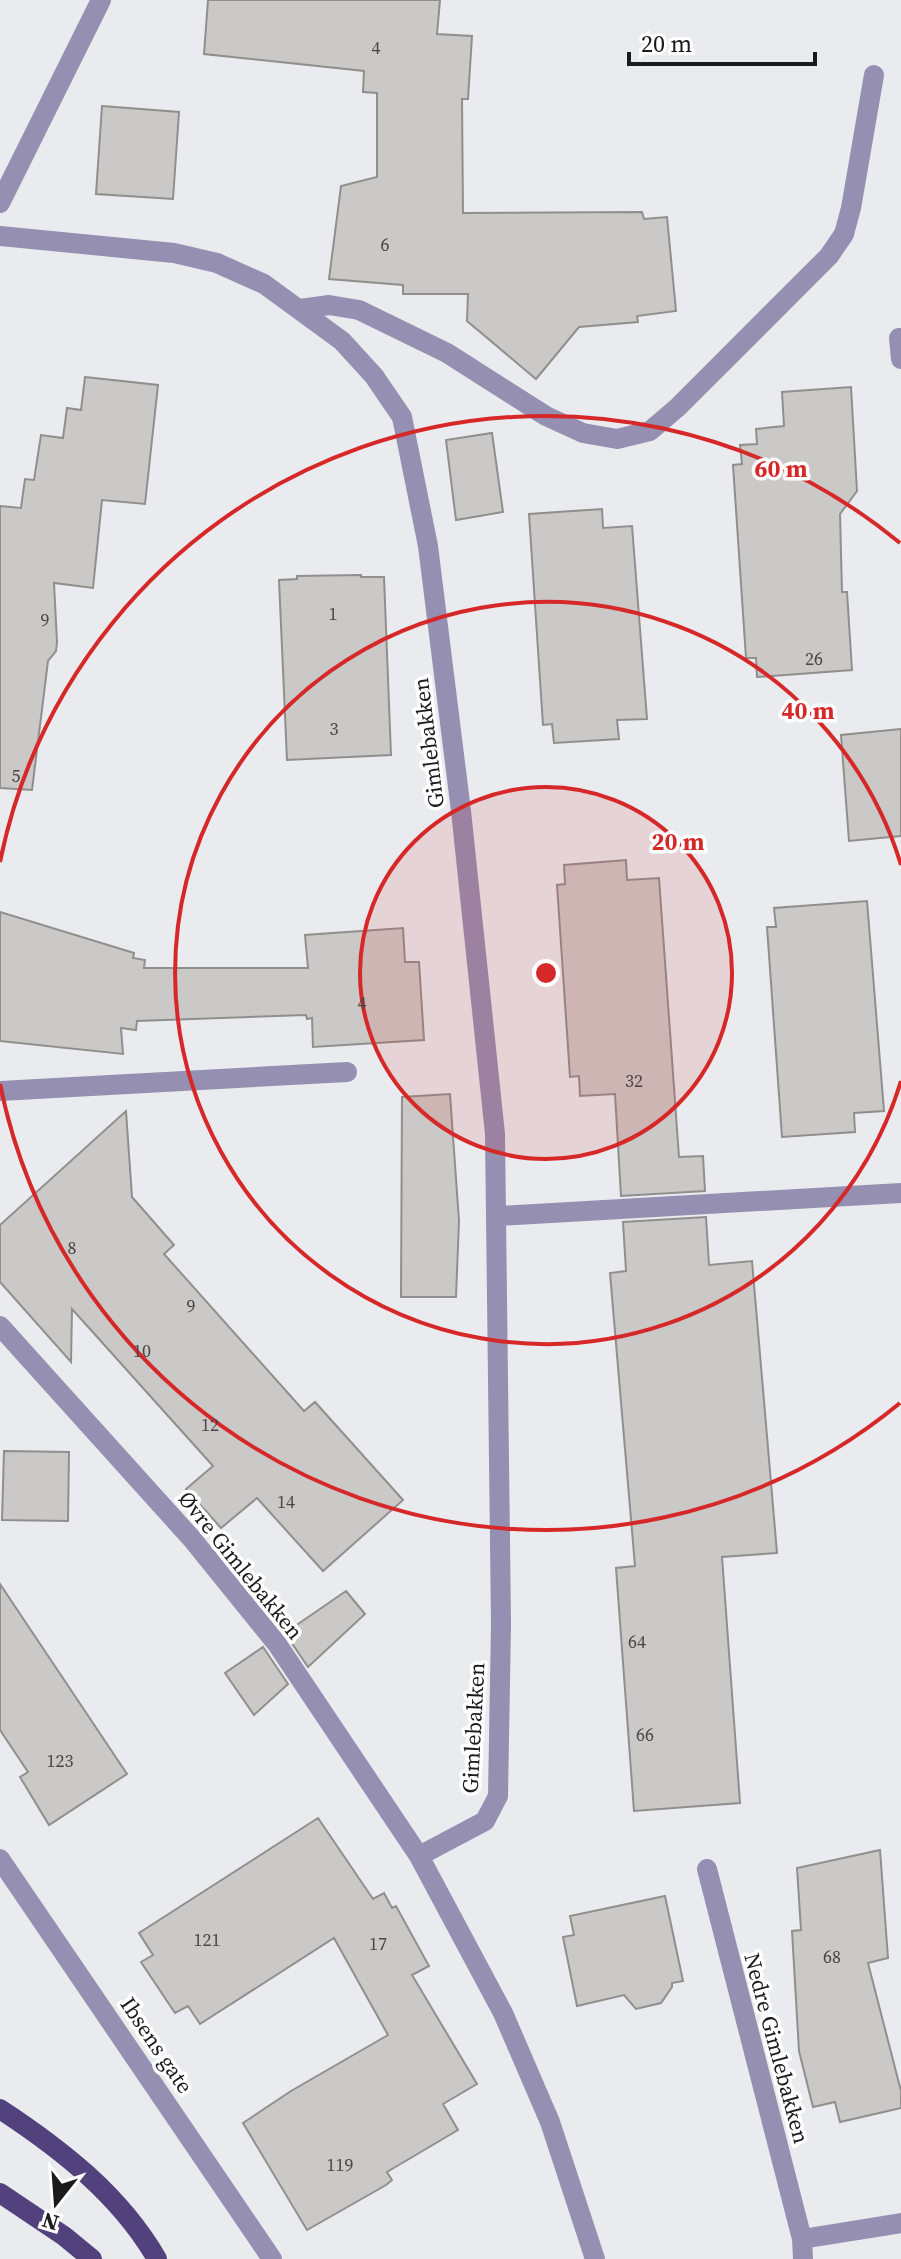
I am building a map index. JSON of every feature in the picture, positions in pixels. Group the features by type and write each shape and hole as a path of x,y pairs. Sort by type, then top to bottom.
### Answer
{"main road":[{"path":"0,2109 49,2142 98,2185 143,2235 157,2259"},
{"path":"0,2193 92,2259"}],"street":[{"path":"0,203 101,0"},
{"path":"300,309 329,305 359,310 447,353 546,416 583,433 617,439 650,431 678,407 829,256 844,234 874,75"},
{"name":"Gimlebakken","path":"0,236 160,251 217,263 264,284 342,341 374,376 402,417 428,546 454,754 495,1134 498,1216 497,1438 501,1624 498,1796 485,1821 419,1856"},
{"path":"0,1091 347,1072"},
{"path":"498,1216 901,1193"},
{"name":"Øvre Gimlebakken","path":"0,1326 192,1539 277,1644 419,1856"},
{"path":"419,1856 503,2013 550,2122 595,2259"},
{"name":"Ibsens gate","path":"0,1859 272,2259"},
{"name":"Nedre Gimlebakken","path":"707,1869 803,2249 901,2223"}],"building":[{"path":"208,0 440,0 437,34 472,36 468,99 462,99 463,213 642,212 644,219 667,217 676,311 637,316 638,322 579,327 536,379 467,321 468,294 403,294 403,285 329,279 341,186 377,177 377,93 363,92 364,71 204,54"},
{"path":"102,106 179,112 173,199 96,194"},
{"path":"85,377 158,385 145,504 102,500 93,588 54,583 57,642 56,651 48,661 32,790 0,788 0,506 21,508 25,479 34,480 41,435 63,438 67,408 81,410"},
{"path":"851,387 857,491 840,514 842,592 847,592 852,670 757,677 756,658 746,658 733,465 742,464 740,445 757,444 756,429 784,426 782,392"},
{"path":"492,433 503,512 456,520 446,440"},
{"path":"602,509 603,528 632,526 647,719 617,720 619,739 554,743 552,724 543,725 529,514"},
{"path":"297,576 384,577 391,755 287,760 279,580 297,579"},
{"path":"901,729 901,836 849,841 841,735"},
{"path":"626,860 627,880 659,878 679,1157 703,1156 705,1191 621,1196 615,1094 580,1096 579,1076 570,1077 557,885 565,884 564,865"},
{"path":"867,901 884,1111 854,1113 855,1132 782,1137 767,927 776,927 774,908"},
{"path":"0,912 134,953 133,958 145,960 144,968 308,968 305,935 403,928 405,962 419,962 424,1040 313,1047 312,1018 307,1019 306,1015 137,1021 136,1030 121,1028 123,1054 0,1041"},
{"path":"450,1094 459,1221 456,1297 401,1297 402,1097"},
{"path":"126,1111 132,1197 174,1245 164,1254 304,1411 315,1402 403,1500 323,1571 257,1498 221,1528 186,1489 213,1466 90,1329 72,1309 71,1362 0,1282 0,1225"},
{"path":"706,1217 709,1265 752,1261 777,1553 722,1557 740,1803 634,1811 616,1568 635,1566 610,1273 626,1271 623,1222"},
{"path":"4,1451 69,1452 68,1521 2,1520"},
{"path":"0,1584 127,1774 49,1825 20,1777 28,1772 0,1730"},
{"path":"346,1591 365,1614 308,1667 285,1633"},
{"path":"263,1647 288,1684 254,1715 225,1673"},
{"path":"318,1818 373,1899 384,1893 392,1908 396,1906 429,1966 412,1975 477,2084 443,2104 458,2130 387,2172 392,2180 386,2185 307,2230 243,2123 291,2091 388,2035 334,1938 200,2024 188,2006 175,2013 141,1962 153,1955 139,1933"},
{"path":"880,1850 888,1958 868,1963 901,2091 901,2108 840,2122 835,2102 813,2107 799,2051 792,1931 801,1930 797,1868"},
{"path":"665,1896 683,1981 672,1983 661,2003 636,2009 624,1995 577,2006 563,1937 574,1935 570,1916"}]}
